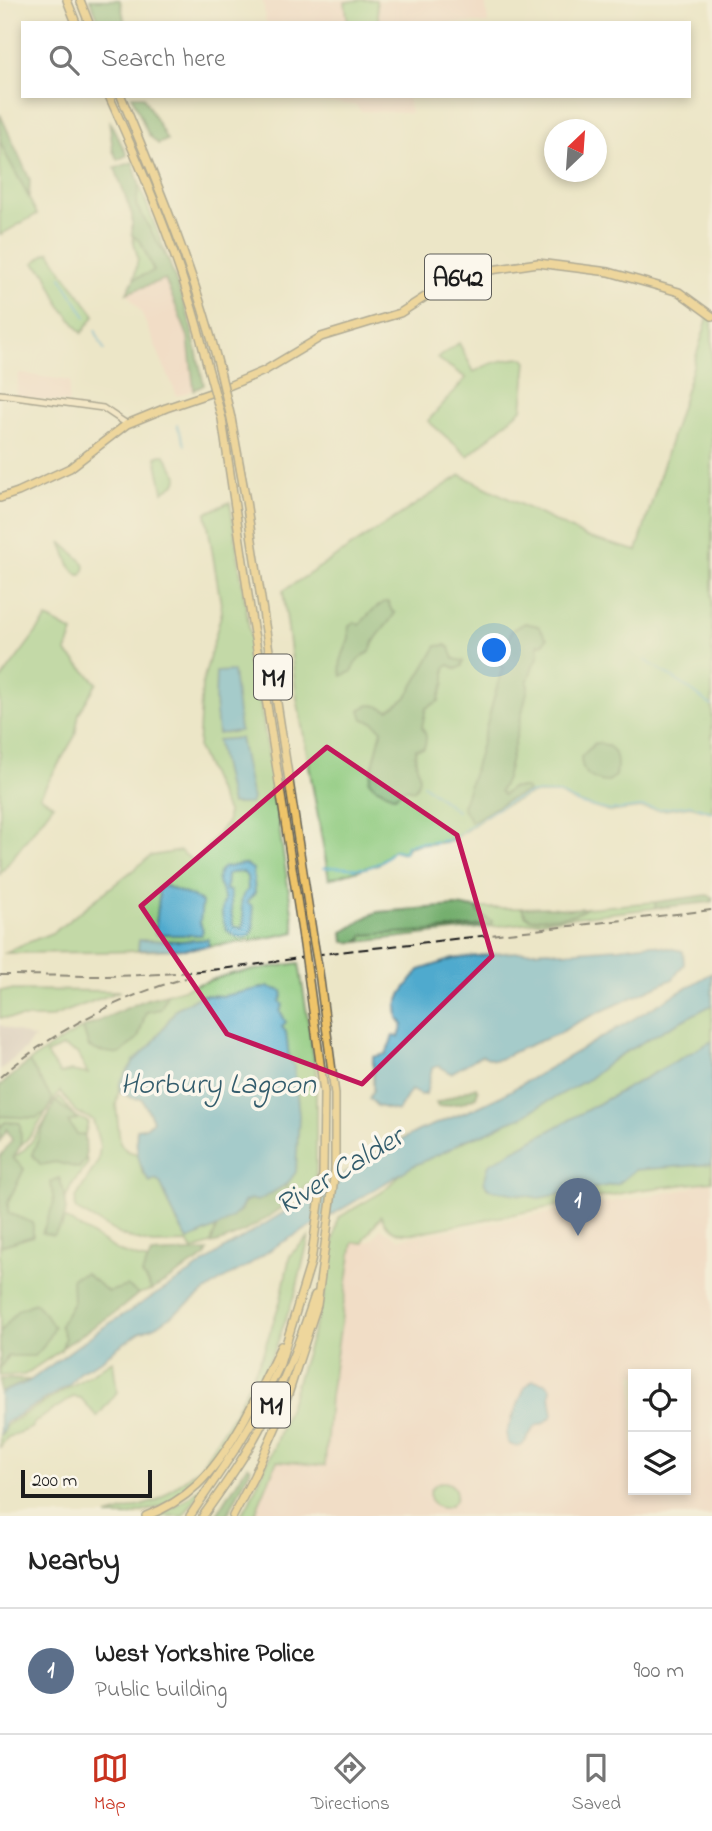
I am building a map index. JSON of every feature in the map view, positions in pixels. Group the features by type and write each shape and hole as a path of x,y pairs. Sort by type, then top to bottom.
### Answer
{"highway":[{"path":"66,0 75,21"},
{"path":"80,0 88,21"},
{"name":"M1","path":"109,98 144,172 166,232 199,330 222,419 303,938 324,1092 323,1174 314,1246 296,1315 279,1367 256,1415 190,1516"},
{"name":"M1","path":"122,98 175,227 210,330 232,418 319,972 335,1094 335,1170 327,1239 318,1284 288,1370 265,1420 247,1452 203,1516"},
{"name":"A642","path":"0,498 70,468 127,424 264,371 321,337 400,313 460,276 538,263 609,272 679,292 712,316"},
{"path":"233,1516 260,1465 282,1413 317,1305 318,1284"},
{"path":"146,1516 166,1508 212,1470 259,1392 296,1315"}],"main road":[{"path":"0,394 103,408 127,424"}],"highlighted area":[{"path":"327,747 457,835 492,956 362,1084 227,1034 141,906"}],"shaded area":[{"path":"263,0 485,0 488,21 266,21"},
{"path":"408,98 410,113 361,111 356,105 305,99"},
{"path":"165,279 188,337 194,390 177,396 141,312 127,293"},
{"path":"19,373 70,381 68,403 15,397"},
{"path":"0,1025 36,1039 0,1070"},
{"path":"712,1183 712,1516 254,1516 277,1461 325,1466 330,1396 353,1242 364,1243 372,1240 381,1228 398,1239"}],"green space":[{"path":"90,0 120,0 125,21 99,21"},
{"path":"376,0 379,21 348,21 345,2"},
{"path":"133,98 144,98 167,140 158,144 148,134"},
{"path":"0,114 30,180 29,197 0,141"},
{"path":"109,120 127,155 118,160 113,151"},
{"path":"0,141 37,214 0,235"},
{"path":"133,162 139,184 136,205 169,262 189,318 204,385 194,390 188,337 165,279 127,293 134,279 154,271 141,242 132,235 132,215 115,168"},
{"path":"139,184 169,262 136,205"},
{"path":"132,235 141,242 154,272 134,279 138,258"},
{"path":"50,252 95,315 82,333 60,305 45,272 34,263"},
{"path":"709,314 712,316 712,812 690,806 609,812 559,794 531,794 496,809 451,841 421,843 407,847 404,853 394,850 378,864 329,879 297,698 283,591 461,475 586,537 637,551"},
{"path":"459,343 474,372 504,360 524,358 527,361 522,409 468,456 428,421 466,378 437,358"},
{"path":"164,454 178,476 175,484 163,492 156,457"},
{"path":"230,502 295,932 188,948 6,953 54,932 151,856 180,851 195,862 227,822 227,812 198,748 202,685 222,611 206,513"},
{"path":"61,542 84,563 82,575 71,568"},
{"path":"384,602 388,602 395,613 374,641 370,652 356,662 353,671 342,676 340,665 349,637 349,625 355,622 359,625"},
{"path":"47,618 73,632 66,652 97,683 79,713 75,736 40,796 53,805 0,874 0,681"},
{"path":"525,623 538,626 547,638 543,644 538,644 537,661 528,680 506,779 500,791 503,795 511,788 526,788 528,792 510,799 471,822 462,806 503,667 496,665 493,654 497,648 505,650 512,630"},
{"path":"446,645 454,659 463,661 462,666 457,669 449,665 445,668 445,683 439,701 426,708 422,727 426,742 424,748 416,749 415,755 419,775 417,785 414,790 405,788 395,796 375,787 369,781 382,730 373,722 363,719 360,710 371,705 389,710 406,698 437,646"},
{"path":"595,743 608,746 616,758 616,776 607,782 592,778 583,768 581,757"},
{"path":"707,895 712,897 712,902 656,908 655,902"},
{"path":"655,902 656,908 357,942 363,935 492,924 492,921 476,908 522,908 526,916 532,919 568,915 586,908"},
{"path":"455,906 476,908 492,921 492,924 363,935 358,941 344,942 343,932 378,912"},
{"path":"522,908 586,908 568,915 532,919 526,916"},
{"path":"299,963 316,1072 315,1182 295,1196 284,1185 288,1183 294,1066 284,1042 280,1001 268,987 223,996 202,995 177,1008 120,1083 116,1105 120,1143 127,1151 138,1154 142,1171 150,1182 155,1179 160,1182 176,1220 188,1240 217,1226 211,1244 193,1250 187,1243 152,1244 123,1236 75,1209 76,1198 98,1161 100,1146 93,1120 76,1112 60,1091 33,1133 21,1145 20,1123 5,1122 0,1128 0,1116 36,1118 52,1099 29,1062 52,1046 83,1028 89,1047 138,1038 146,1012 161,1009 167,994 230,974","holes":["63,1047 77,1053 88,1074 71,1071 60,1074 46,1054"]},
{"path":"0,990 120,991 49,1018 0,1018"},
{"path":"167,994 161,1009 146,1012 138,1038 120,1054 89,1047 83,1028 147,999"},
{"path":"712,1004 712,1043 486,1183 487,1188 512,1192 634,1169 712,1163 712,1181 639,1190 416,1233 394,1231 381,1216 364,1243 353,1242 330,1396 325,1466 277,1461 254,1516 240,1516 248,1505 273,1449 291,1401 324,1296 338,1218 382,1192 406,1169 534,1108 665,1028"},
{"path":"29,1062 52,1099 48,1111 36,1118 0,1116 0,1086"},
{"path":"476,1087 476,1097 462,1103 438,1107 436,1103"},
{"path":"60,1097 73,1115 88,1122 85,1135 77,1134 67,1121 76,1119 56,1102"},
{"path":"55,1101 77,1119 68,1122 77,1134 85,1135 86,1158 79,1168 55,1162 41,1165 32,1154"},
{"path":"48,1117 32,1154 41,1165 55,1162 79,1168 86,1158 88,1163 71,1186 66,1198 59,1178 51,1182 54,1203 62,1226 64,1218 120,1252 148,1261 142,1275 152,1290 138,1294 127,1286 108,1292 85,1273 61,1325 65,1338 61,1350 24,1375 0,1376 0,1368 8,1356 18,1310 0,1333 0,1246 33,1236 32,1223 8,1213 8,1203 24,1169 13,1158 28,1145"},
{"path":"5,1122 20,1123 21,1145 13,1158 24,1169 8,1202 8,1213 33,1223 33,1236 0,1246 0,1157 12,1140 7,1129 0,1141 0,1128"},
{"path":"59,1178 66,1201 63,1222 53,1235 42,1233 54,1203 51,1182"},
{"path":"284,1185 295,1196 287,1203 244,1231 211,1244 217,1226 241,1210 244,1202 250,1199 258,1201"},
{"path":"309,1237 296,1291 275,1349 245,1409 208,1468 173,1500 160,1507 128,1516 107,1516 157,1501 200,1467 234,1413 262,1356 281,1299 290,1255"},
{"path":"208,1251 205,1257 152,1290 142,1274 151,1254"},
{"path":"85,1273 108,1292 127,1286 138,1294 63,1347 65,1338 60,1325 73,1303 72,1278"},
{"path":"35,1303 54,1327 44,1346 35,1356 8,1356 0,1368 0,1333 18,1310"},
{"path":"113,1361 117,1392 97,1417 81,1398 73,1397 35,1422 31,1428 8,1437 0,1447 0,1435 5,1426"},
{"path":"0,1379 30,1380 0,1393"},
{"path":"247,1466 251,1468 227,1516 216,1516"},
{"path":"210,1478 183,1516 156,1516 185,1500"},
{"path":"443,1482 452,1486 456,1495 452,1504 443,1508 434,1504 430,1495 434,1486"}],"water":[{"path":"233,671 240,731 218,734 216,672"},
{"path":"240,738 252,799 250,804 231,804 217,740"},
{"path":"242,864 253,869 255,893 247,902 252,906 254,926 248,936 240,938 227,930 222,911 224,898 218,880 223,868","holes":["243,872 247,877 248,890 241,903 243,928 234,927 230,891 226,890 227,875"]},
{"path":"166,886 202,902 201,935 155,933 158,892 161,887"},
{"path":"208,939 209,946 138,950 139,940"},
{"path":"650,944 683,951 684,964 673,979 500,1059 493,1060 482,1055 451,1073 439,1066 432,1068 426,1094 420,1095 411,1090 398,1111 377,1106 369,1098 373,1091 373,1057 386,1054 393,1036 399,1037 403,1025 398,1018 397,1005 402,993 419,970 453,959 502,953 548,950 563,952"},
{"name":"River Calder","path":"712,973 712,1005 615,1058 589,1079 522,1117 464,1140 413,1166 276,1246 158,1325 140,1332 102,1360 80,1371 69,1385 5,1423 0,1434 0,1393 28,1382 99,1330 369,1157 418,1131 501,1096"},
{"name":"Horbury Lagoon","path":"268,987 282,991 280,1001 283,1005 280,1011 286,1022 282,1027 286,1032 289,1058 294,1066 299,1115 296,1172 288,1183 258,1201 250,1199 244,1202 241,1209 228,1220 188,1240 176,1220 160,1182 155,1179 150,1182 140,1163 136,1143 137,1129 146,1127 153,1120 142,1099 120,1092 120,1083 134,1061 152,1044 177,1008 202,995 223,996"},
{"path":"712,1041 712,1164 635,1170 618,1184 539,1198 489,1189 484,1182 489,1164"},
{"path":"533,1380 545,1383 551,1388 553,1415 535,1426 522,1445 514,1446 508,1443 506,1433 525,1387"}],"waterway":[{"path":"61,277 86,317"},
{"path":"95,330 104,350"},
{"path":"177,425 185,445"},
{"path":"645,660 712,706"},
{"path":"423,784 457,811"},
{"path":"324,868 370,867 394,850 404,852 406,846 421,842 451,840 488,814 531,793 560,794 581,804 611,811 691,805 712,812"}],"railway":[{"path":"0,975 107,976 188,972 321,954 712,910"},
{"path":"0,1077 42,1045 88,1017 136,995 186,978"}],"place":[{"name":"West Yorkshire Police","path":"578,1236"}]}
